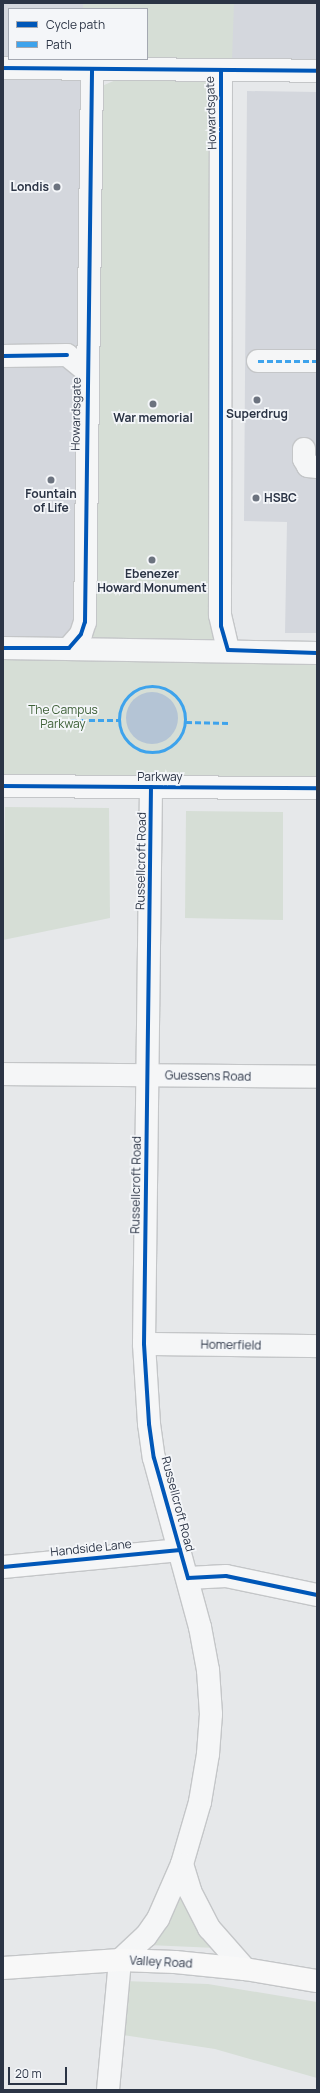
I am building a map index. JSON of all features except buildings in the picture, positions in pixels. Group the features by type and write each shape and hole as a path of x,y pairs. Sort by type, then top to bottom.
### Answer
{"main road":[{"name":"Valley Road","path":"3,1968 120,1960 245,1969 317,1981"}],"street":[{"path":"3,68 92,69"},
{"name":"Howardsgate","path":"69,648 81,634 85,622 92,69 221,71 220,616 228,650"},
{"path":"221,71 317,71"},
{"path":"3,356 67,355 87,371"},
{"path":"258,361 317,361"},
{"path":"304,449 304,459 308,466 317,467"},
{"path":"3,648 228,650 317,653"},
{"name":"Parkway","path":"3,786 317,788"},
{"name":"Russellcroft Road","path":"120,1960 146,1936 158,1919 182,1864 200,1802 211,1714 208,1670 188,1578 154,1458 149,1424 144,1344 152,787"},
{"name":"Guessens Road","path":"3,1074 317,1077"},
{"name":"Homerfield","path":"144,1344 317,1346"},
{"name":"Handside Lane","path":"3,1567 180,1550"},
{"path":"188,1578 226,1576 317,1595"},
{"path":"182,1864 190,1891 206,1923 245,1969"},
{"path":"108,2090 120,1960"}],"shaded area":[{"path":"3,3 92,3 92,8 8,8 8,60 92,60 85,622 69,648 3,648"},
{"path":"224,3 317,3 317,71 221,71"},
{"path":"247,91 317,92 317,633 285,633 287,522 244,521"}],"green space":[{"path":"83,3 234,3 232,60 148,59 148,8 83,8"},
{"path":"118,79 199,79 209,82 216,90 217,641 87,638 102,86"},
{"name":"The Campus Parkway","path":"3,656 317,663 317,779 3,777"},
{"path":"5,807 109,808 110,918 3,940"},
{"path":"186,811 283,812 283,920 185,918"},
{"path":"179,1895 182,1895 216,1948 148,1945"},
{"path":"124,1981 208,1984 317,2002 317,2078 215,2049 123,2035"}],"water":[{"path":"152,692 162,694 170,700 176,708 178,718 176,728 170,736 162,742 152,744 142,742 134,736 128,728 126,718 128,708 134,700 142,694"}],"marked path":[{"path":"258,361 317,361"},
{"path":"145,686 159,686 171,691 180,700 185,712 185,719 183,732 176,743 159,752 145,752 133,747 124,738 119,726 119,712 124,700 133,691 145,686"},
{"path":"71,720 119,720"},
{"path":"186,722 229,723"}],"cycle path":[{"path":"3,68 317,71"},
{"path":"3,648 69,648 81,634 85,622 92,69"},
{"path":"221,71 221,626 228,650 317,653"},
{"path":"3,356 67,355"},
{"path":"3,786 317,788"},
{"path":"151,787 144,1344 149,1424 154,1458 188,1578 226,1576 317,1595"},
{"path":"3,1567 180,1550"}],"place":[{"name":"Londis","path":"57,187"},
{"name":"Superdrug","path":"257,400"},
{"name":"War memorial","path":"153,404"},
{"name":"Fountain of Life","path":"51,480"},
{"name":"HSBC","path":"256,498"},
{"name":"Ebenezer Howard Monument","path":"152,560"}]}
